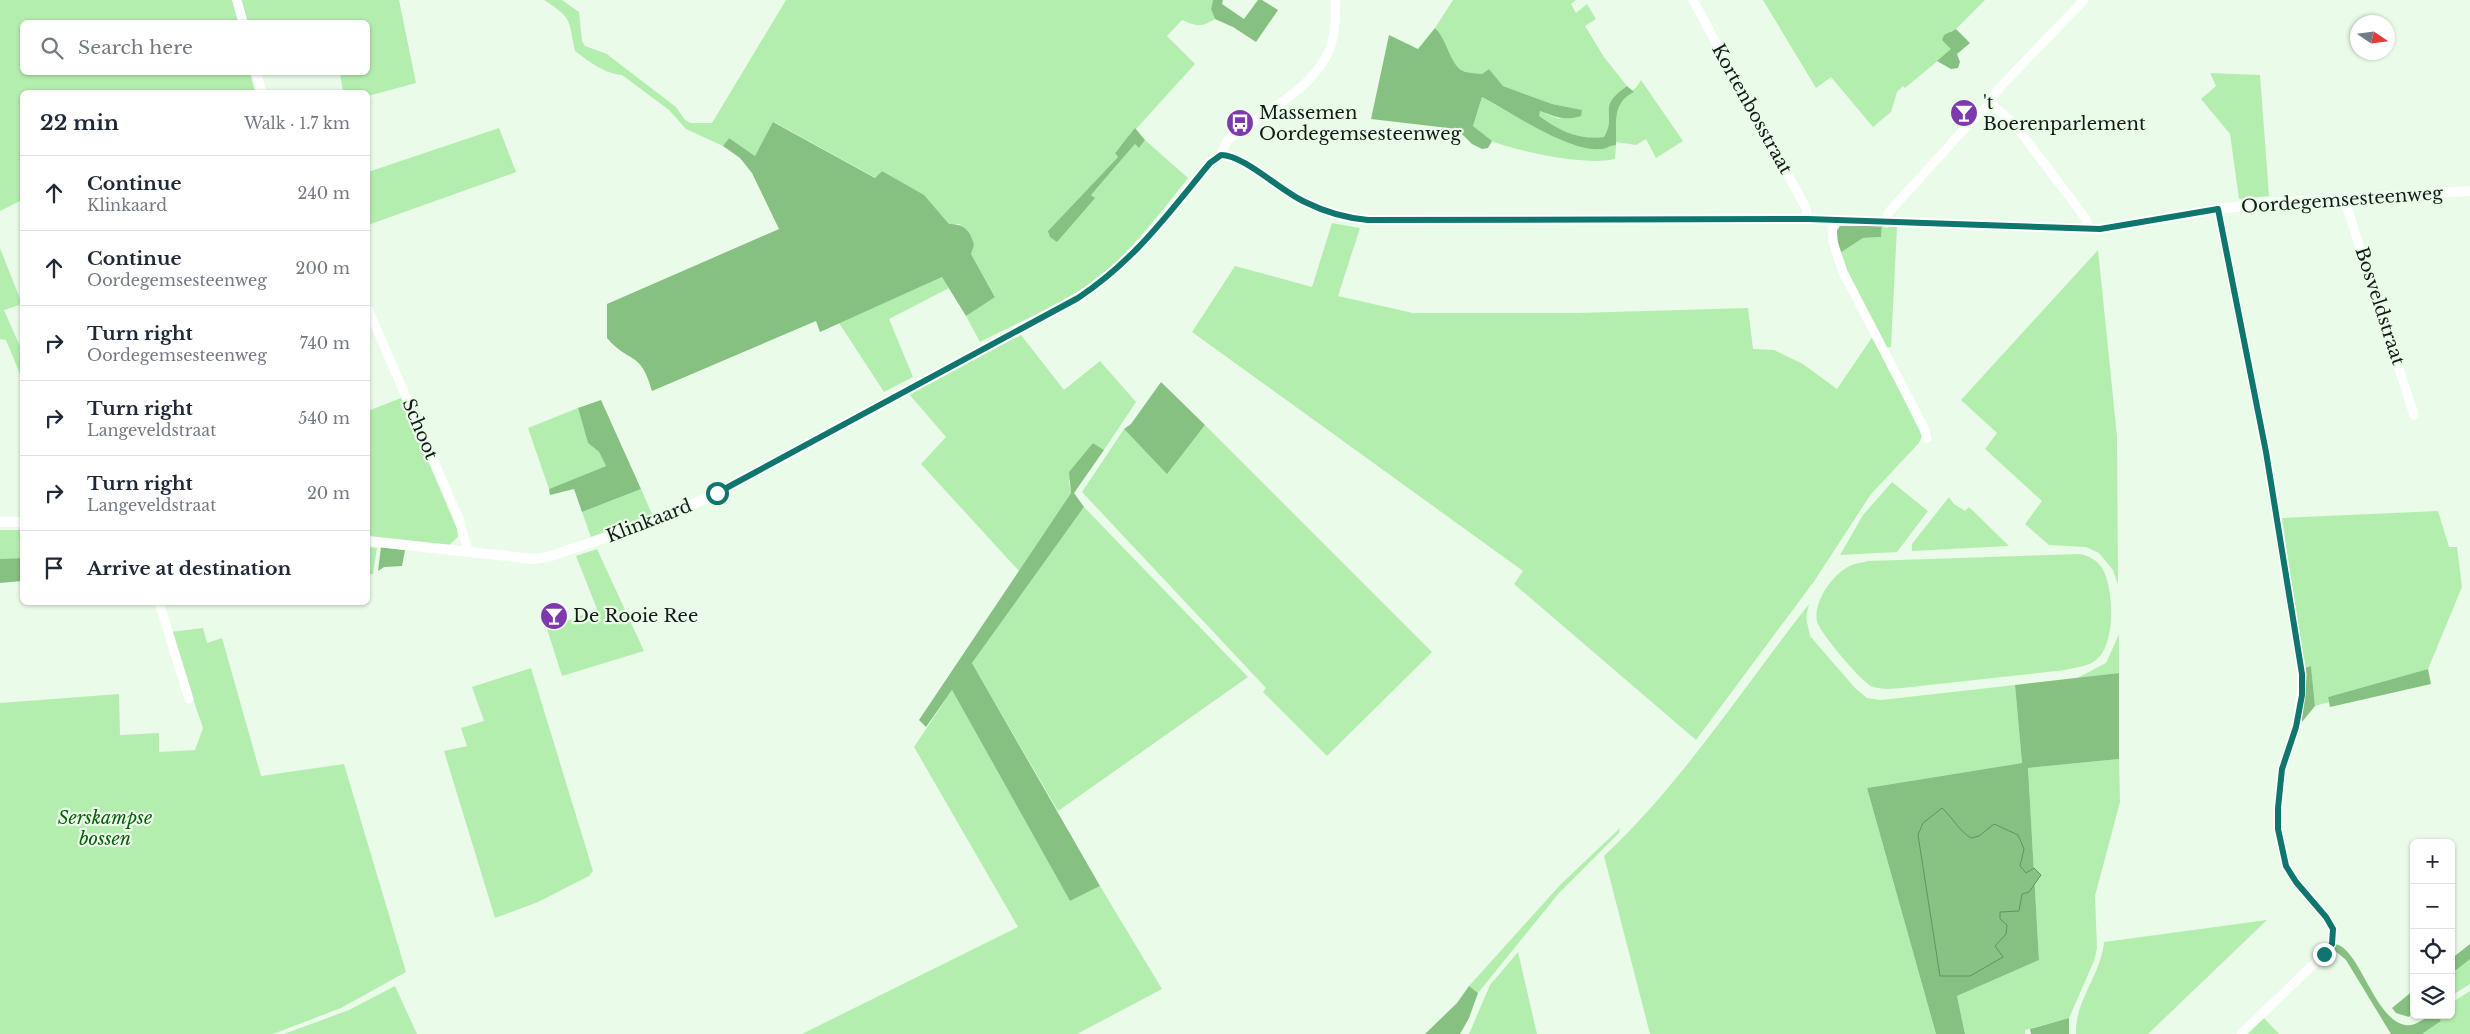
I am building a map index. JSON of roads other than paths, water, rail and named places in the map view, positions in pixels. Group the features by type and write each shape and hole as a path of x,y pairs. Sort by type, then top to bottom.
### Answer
{"street":[{"path":"237,0 242,20"},
{"path":"1221,155 1227,141 1300,88 1317,72 1327,56 1332,39 1335,0"},
{"name":"Kortenbosstraat","path":"1693,0 1806,208 1808,219"},
{"path":"1887,223 1888,213 1978,114 1991,104 2000,88 2084,0"},
{"path":"257,75 261,90"},
{"path":"1991,104 2013,122 2086,219 2088,229"},
{"name":"Oordegemsesteenweg","path":"1221,155 1236,158 1304,202 1354,219 1527,221 1808,219 2088,229 2132,224 2218,209 2344,198 2470,191"},
{"name":"Klinkaard","path":"370,541 468,550 523,560 548,557 662,519 717,493 1078,298 1108,278 1131,257 1210,163 1221,155"},
{"name":"Bosveldstraat","path":"2344,198 2414,415"},
{"path":"2218,209 2266,452 2302,674 2302,695 2296,727 2281,779 2278,808 2281,849 2286,866 2296,882 2326,917 2333,929 2334,939 2324,954 2240,1034"},
{"path":"1832,220 1833,242 1840,265 1924,428 1927,438"},
{"name":"Schoot","path":"370,314 459,518 468,550"},
{"path":"0,522 20,522"},
{"path":"160,605 188,700"}],"place":[{"name":"'t Boerenparlement","path":"1964,113"},
{"name":"Massemen Oordegemsesteenweg","path":"1240,123"},
{"name":"De Rooie Ree","path":"554,616"}],"park label":[{"name":"Serskampse bossen","path":"105,828"}]}
